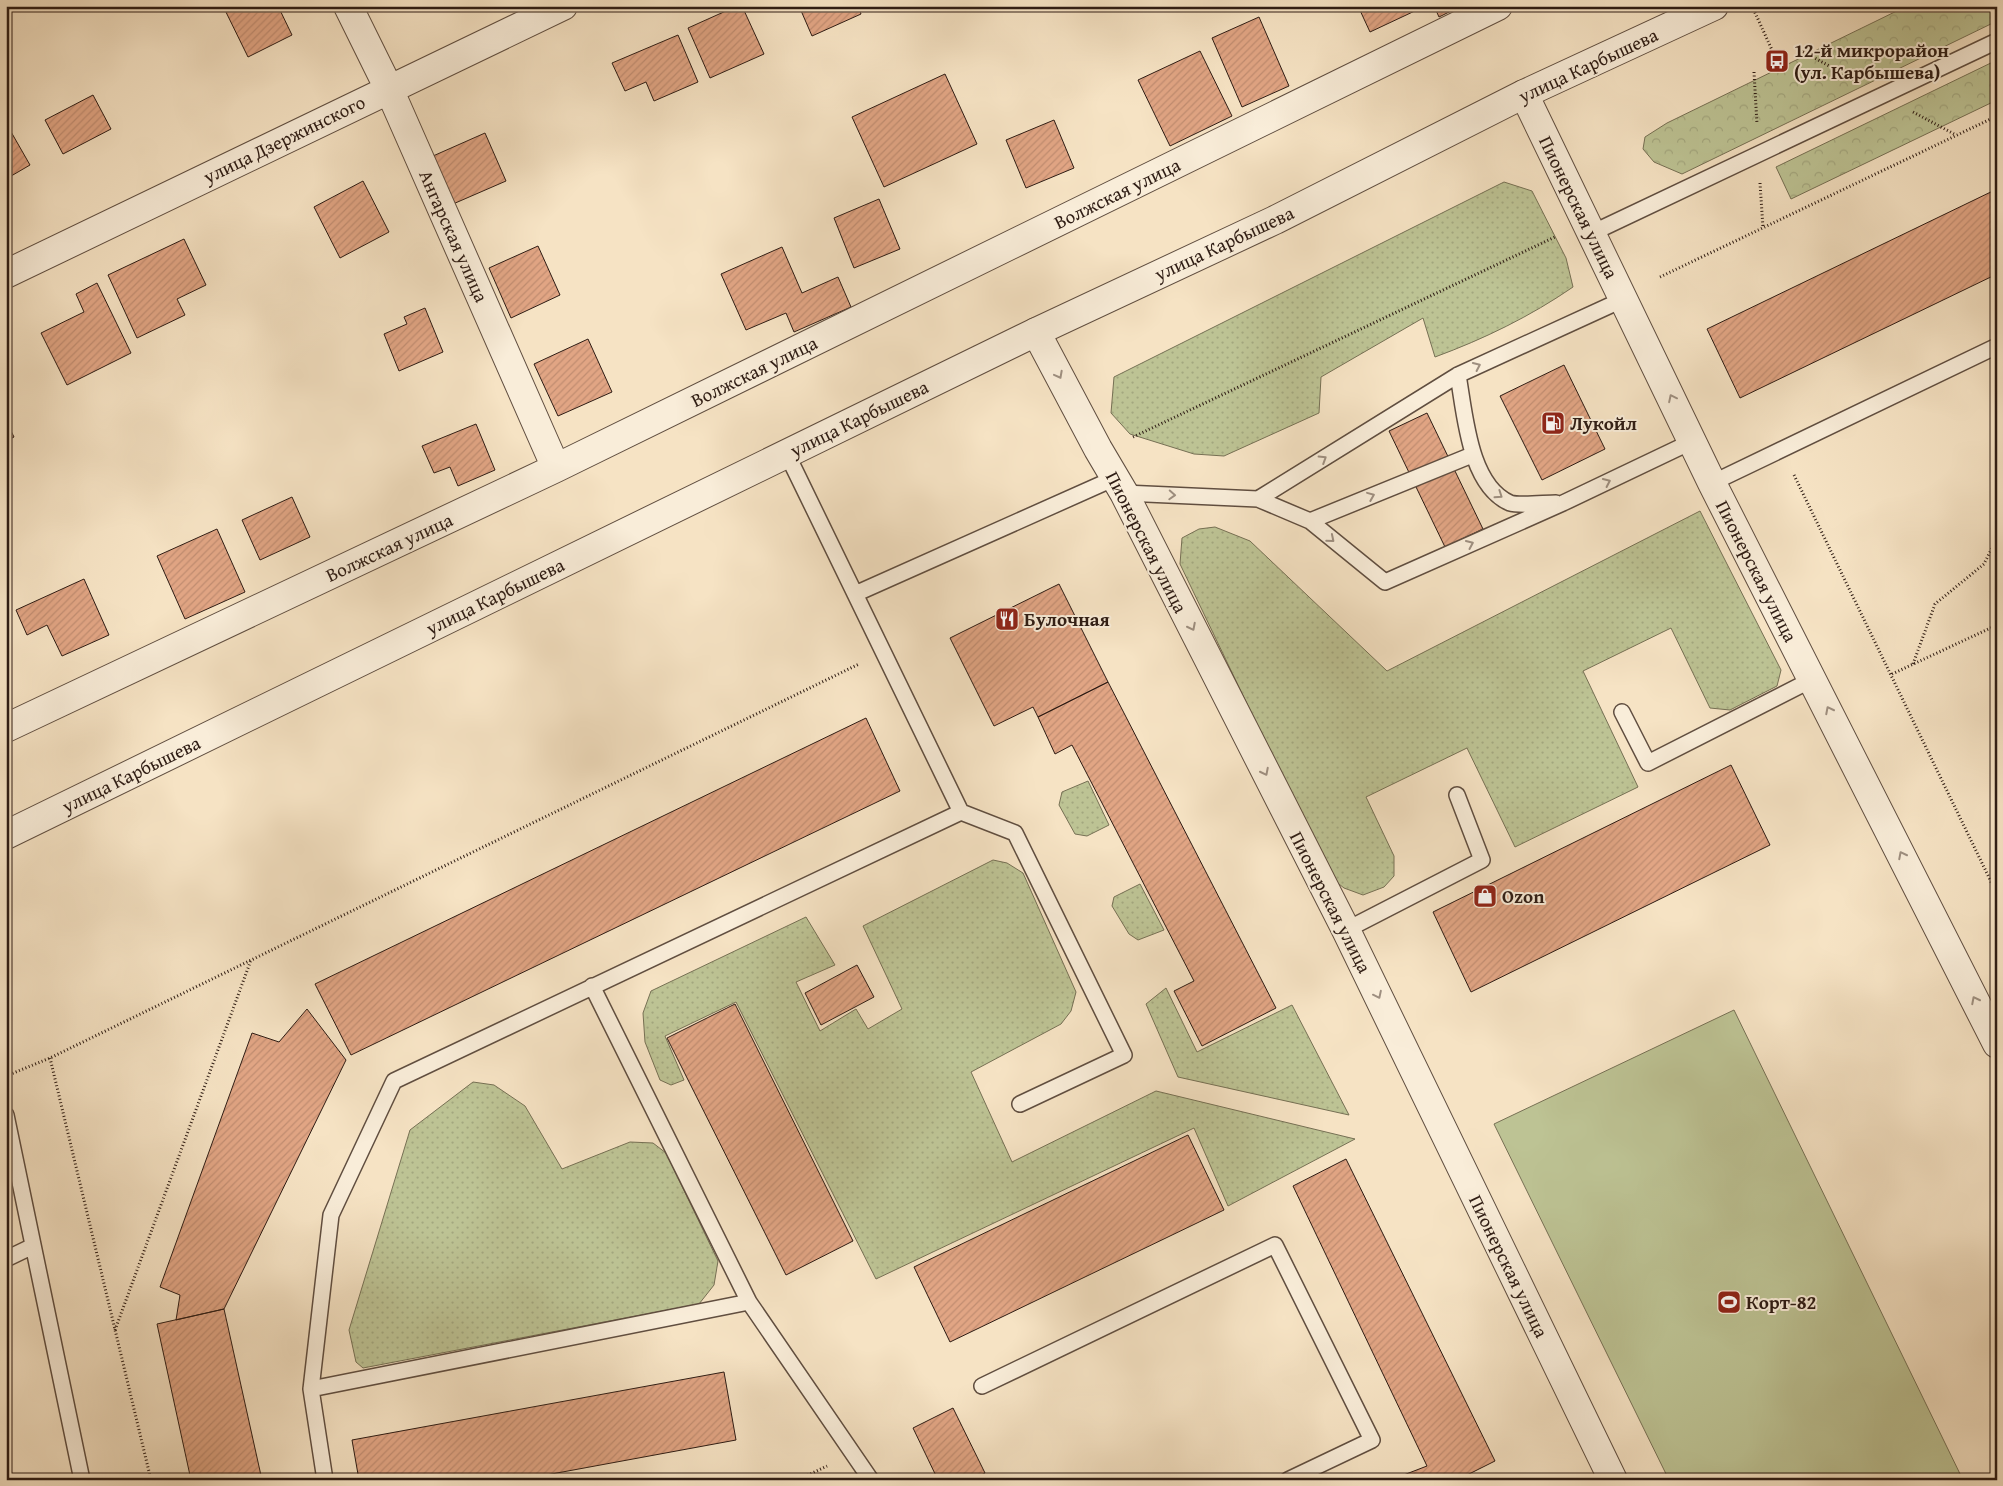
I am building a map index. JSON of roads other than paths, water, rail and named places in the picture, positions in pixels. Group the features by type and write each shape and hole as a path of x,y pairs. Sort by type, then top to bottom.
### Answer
{"street":[{"name":"Ангарская улица","path":"348,6 389,89 556,468"},
{"name":"улица Дзержинского","path":"6,274 563,6"},
{"name":"Волжская улица","path":"6,728 556,468 1498,6"},
{"name":"улица Карбышева","path":"6,834 1036,332 1275,220 1524,94 1714,6"},
{"name":"Пионерская улица","path":"1524,94 1712,483 1997,1044"},
{"name":"Пионерская улица","path":"1036,332 1119,485 1346,930 1612,1480"}],"lane":[{"path":"1592,233 1997,41"},
{"path":"1258,499 1458,375 1624,299"},
{"path":"1712,483 1997,346"},
{"path":"1458,375 1472,455 1492,491 1511,503 1563,503"},
{"path":"855,594 1119,485 1258,499 1310,521 1385,582 1563,503 1693,441"},
{"path":"787,454 961,812 1015,833 1124,1055 1020,1104"},
{"path":"1310,521 1472,455"},
{"path":"1622,712 1648,763 1813,679"},
{"path":"1346,930 1482,860 1457,796"},
{"path":"324,1480 311,1389 332,1216 394,1081 961,812"},
{"path":"592,986 749,1302 871,1480"},
{"path":"6,1115 82,1480"},
{"path":"982,1386 1275,1245 1372,1440 1288,1480"},
{"path":"6,1259 33,1246"},
{"path":"311,1389 749,1302"}],"place":[{"name":"12-й микрорайон (ул. Карбышева)","path":"1777,61"},
{"name":"Лукойл","path":"1553,423"},
{"name":"Булочная","path":"1007,619"},
{"name":"Ozon","path":"1485,896"},
{"name":"Корт-82","path":"1729,1302"}]}
